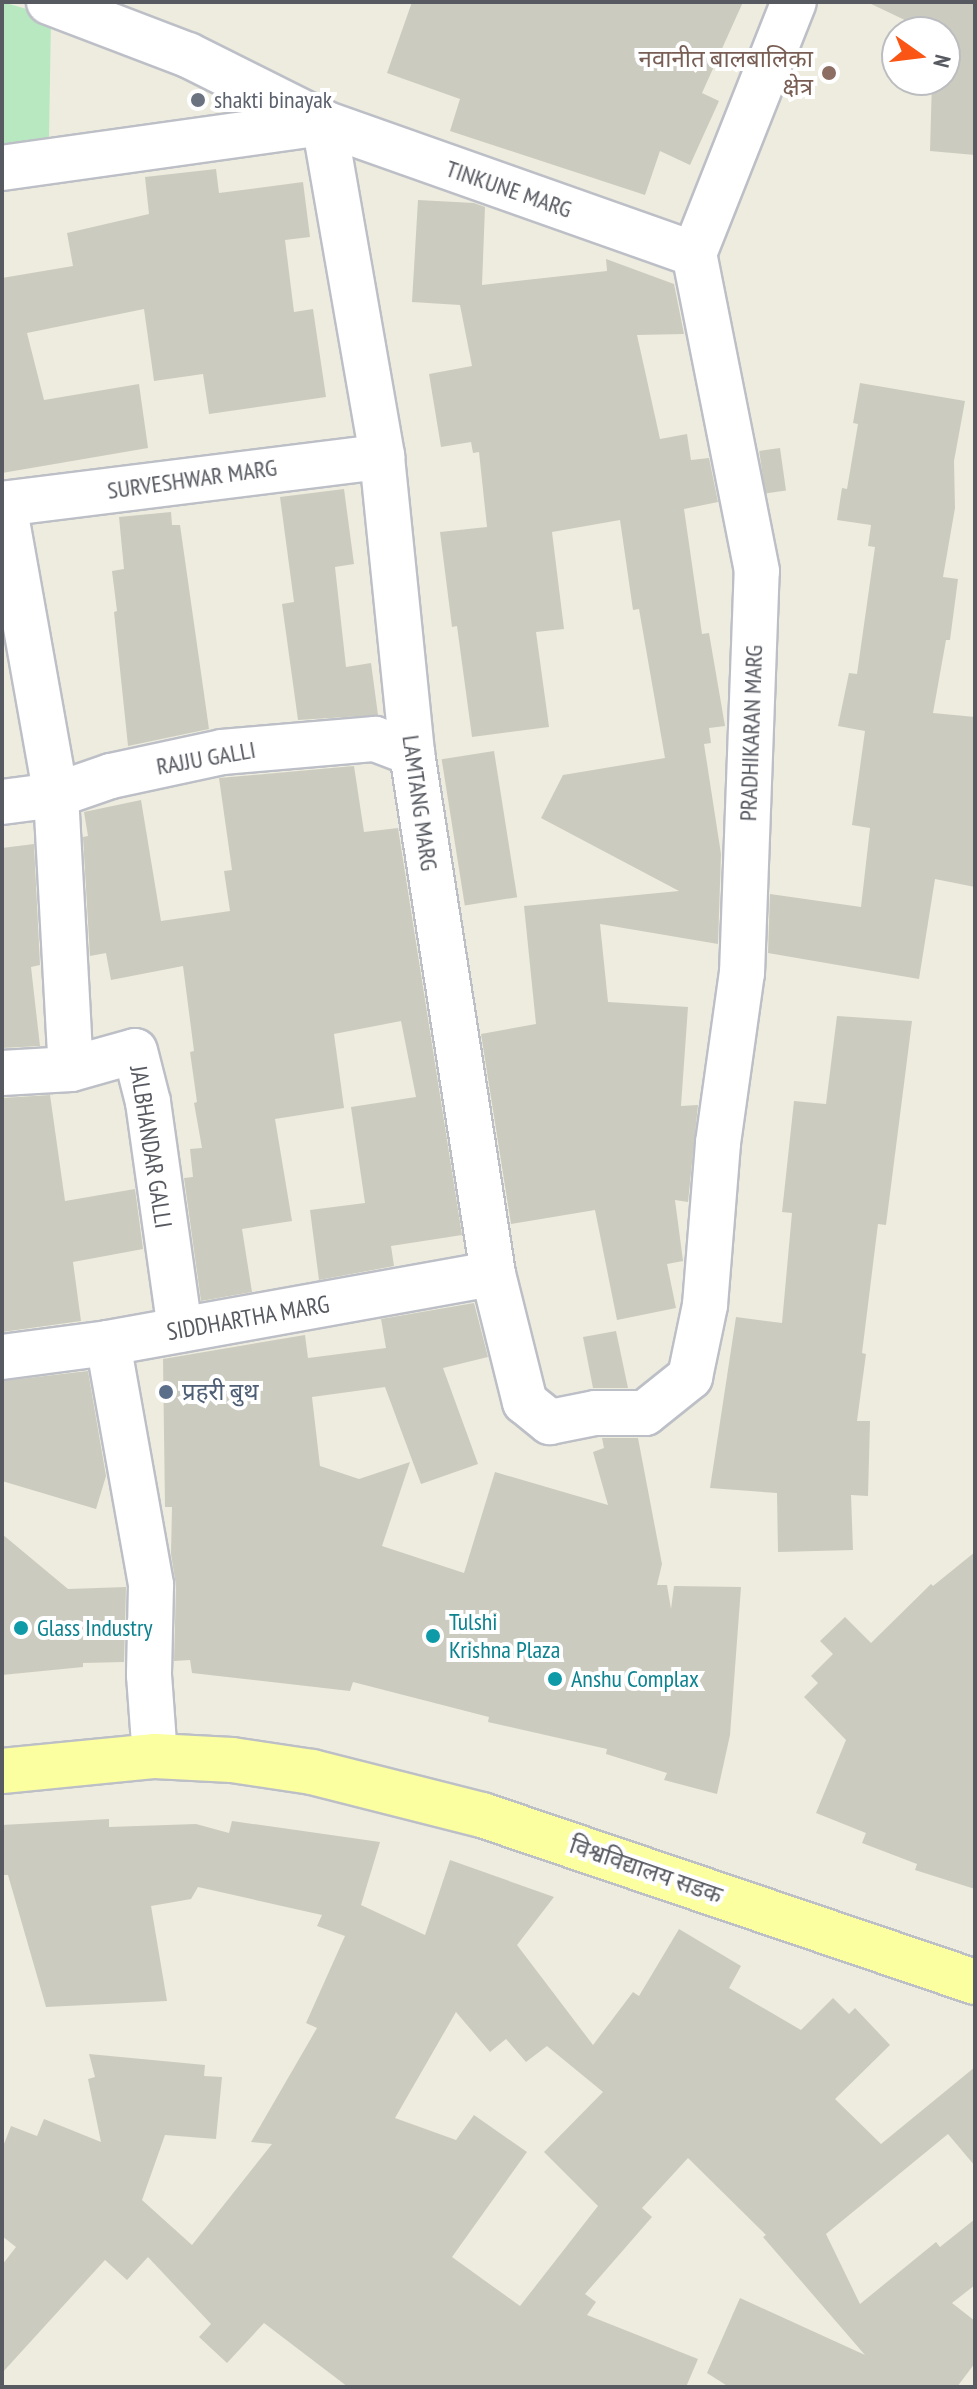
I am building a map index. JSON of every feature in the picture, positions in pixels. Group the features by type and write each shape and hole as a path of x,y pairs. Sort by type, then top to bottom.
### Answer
{"main road":[{"name":"विश्वविद्यालय सडक","path":"2,1771 155,1756 232,1760 312,1772 482,1815 975,1982"}],"street":[{"name":"TINKUNE MARG","path":"49,2 188,55 324,123 694,254"},
{"path":"694,254 794,2"},
{"name":"TINKUNE MARG","path":"2,168 324,123"},
{"name":"LAMTANG MARG","path":"324,123 382,457 412,753 493,1274 525,1402 550,1422 595,1413"},
{"name":"PRADHIKARAN MARG","path":"595,1413 645,1413 690,1377 705,1305 718,1143 742,973 757,571 694,254"},
{"name":"SURVESHWAR MARG","path":"3,504 382,457"},
{"path":"3,504 56,795 71,1069"},
{"name":"RAJJU GALLI","path":"2,802 56,795 111,776 222,752 375,739 412,753"},
{"name":"JALBHANDAR GALLI","path":"2,1073 71,1069 135,1051 148,1102 180,1330"},
{"name":"SIDDHARTHA MARG","path":"2,1357 108,1343 493,1274"},
{"path":"108,1343 151,1585 149,1675 155,1756"}],"green space":[{"path":"2,2 51,16 49,137 2,148"}],"building":[{"path":"412,2 743,2 702,93 719,101 690,165 660,151 645,195 450,131 460,99 387,73"},
{"path":"867,2 975,2 975,155 930,151 932,96 961,96 961,16 896,16"},
{"path":"216,169 219,193 303,182 310,237 285,240 294,312 313,309 326,397 209,414 203,374 154,381 144,309 27,333 44,400 139,384 148,448 2,473 2,278 73,266 67,233 149,214 145,177"},
{"path":"418,200 474,203 485,207 482,285 607,271 606,259 674,284 684,334 637,335 660,439 687,434 691,460 709,458 718,502 684,509 702,634 709,633 725,726 709,728 711,743 704,744 721,854 718,944 600,924 608,1002 688,1007 681,1106 698,1105 688,1202 675,1200 683,1261 667,1264 676,1308 617,1320 595,1210 511,1224 481,1034 536,1024 524,906 679,891 541,818 563,775 665,758 639,609 633,610 620,520 552,532 564,629 536,632 549,727 472,737 457,626 452,627 440,532 487,527 479,452 473,453 471,442 441,447 429,374 472,366 460,305 412,302"},
{"path":"860,383 965,401 954,461 955,508 943,577 958,579 950,640 946,640 933,713 975,717 975,887 935,879 919,979 768,953 770,894 861,907 870,828 852,825 865,731 838,726 849,673 857,674 875,547 868,546 871,525 837,520 842,488 847,489 858,424 853,423"},
{"path":"780,448 786,491 765,494 759,451"},
{"path":"344,489 354,564 335,567 346,667 371,663 378,715 298,720 282,604 294,602 280,497"},
{"path":"171,512 172,525 180,525 209,729 128,746 112,571 124,569 119,517"},
{"path":"494,751 517,897 465,905 442,759"},
{"path":"354,766 364,832 398,828 462,1235 391,1246 394,1266 319,1280 310,1210 365,1203 351,1107 416,1097 401,1021 334,1034 344,1108 275,1119 292,1221 242,1229 252,1292 201,1301 184,1178 193,1177 190,1149 202,1148 194,1103 197,1102 190,1052 194,1051 183,966 111,980 106,953 90,956 83,837 88,836 84,812 141,800 161,921 230,911 224,871 232,870 219,778"},
{"path":"34,844 40,965 31,967 40,1046 2,1048 2,848"},
{"path":"837,1016 912,1021 886,1225 878,1224 862,1353 866,1354 857,1421 870,1421 868,1496 851,1495 853,1550 778,1552 777,1493 710,1488 736,1317 782,1323 792,1213 782,1212 794,1101 826,1104"},
{"path":"50,1095 65,1201 135,1189 143,1249 73,1262 81,1321 2,1332 2,1098"},
{"path":"474,1303 488,1357 443,1368 478,1464 421,1484 385,1387 312,1397 320,1466 359,1479 410,1462 382,1546 464,1573 495,1472 608,1505 593,1452 604,1448 602,1438 638,1438 662,1564 657,1585 667,1585 671,1609 674,1586 741,1587 730,1735 717,1794 664,1780 667,1773 606,1754 607,1749 488,1722 489,1717 353,1682 350,1691 192,1673 190,1660 174,1661 176,1586 171,1554 172,1507 165,1507 163,1359 305,1335 308,1358 386,1348 381,1319"},
{"path":"616,1331 628,1388 593,1388 583,1337"},
{"path":"88,1371 106,1476 96,1509 2,1481 2,1381"},
{"path":"2,1534 68,1589 126,1587 124,1662 83,1663 83,1667 2,1675"},
{"path":"975,1552 975,1889 915,1870 917,1864 862,1843 866,1833 816,1813 846,1740 804,1697 818,1683 811,1676 833,1654 820,1641 845,1617 871,1643 931,1584 933,1586"},
{"path":"109,1819 109,1827 196,1824 229,1833 232,1821 380,1842 361,1905 425,1935 450,1860 554,1897 517,1945 593,2045 633,1992 639,1996 679,1929 741,1966 729,1988 801,2030 833,1998 849,2014 855,2008 890,2045 835,2099 881,2144 975,2067 975,2166 948,2134 826,2234 860,2304 936,2242 940,2247 975,2219 975,2285 952,2303 975,2321 975,2363 957,2387 729,2387 707,2373 740,2298 865,2355 763,2237 766,2235 688,2158 642,2208 652,2217 585,2294 596,2302 587,2315 698,2359 686,2387 348,2387 264,2323 227,2363 199,2337 211,2324 148,2257 127,2280 105,2260 2,2373 2,2265 16,2247 2,2236 2,2149 11,2126 37,2136 44,2119 101,2142 88,2079 95,2077 89,2054 205,2065 204,2076 222,2077 216,2139 165,2135 142,2200 192,2245 272,2144 251,2142 317,2028 306,2023 345,1936 317,1926 322,1915 198,1887 191,1899 151,1906 167,2001 46,2007 8,1875 2,1875 2,1825","holes":["456,2012 490,2052 506,2039 526,2062 547,2046 603,2092 544,2152 598,2206 520,2306 452,2257 527,2152 474,2115 456,2140 395,2118"]}],"place":[{"name":"नवानीत बालबालिका क्षेत्र","path":"829,73"},
{"name":"shakti binayak","path":"198,100"},
{"name":"प्रहरी बुथ","path":"166,1392"},
{"name":"Glass Industry","path":"21,1628"},
{"name":"Tulshi Krishna Plaza","path":"433,1636"},
{"name":"Anshu Complax","path":"555,1679"}]}
